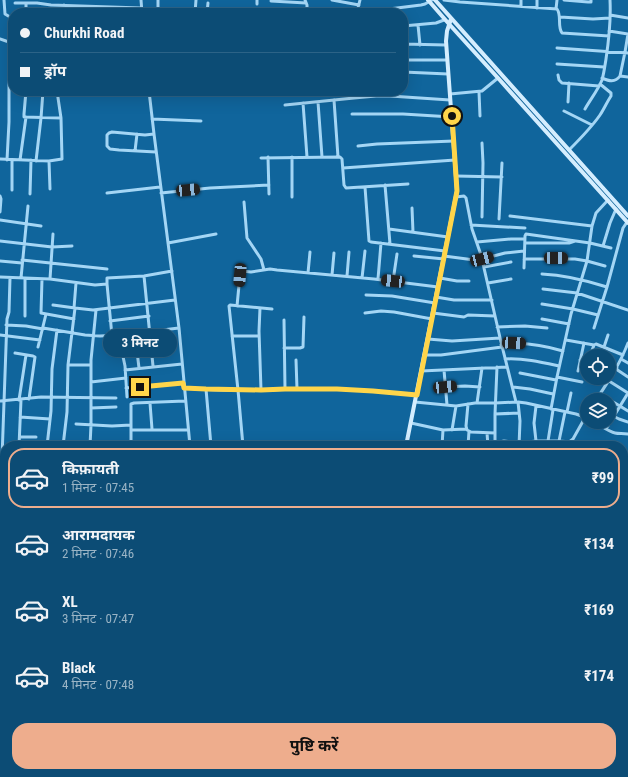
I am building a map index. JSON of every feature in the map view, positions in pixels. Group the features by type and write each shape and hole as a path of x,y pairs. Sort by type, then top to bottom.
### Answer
{"street":[{"path":"65,8 68,0"},
{"path":"14,2 42,2 66,5 141,8 140,0"},
{"path":"332,0 359,5 360,0"},
{"path":"431,0 439,6 464,33 627,213"},
{"path":"431,0 444,20 628,222 621,233 607,287 594,328"},
{"path":"397,8 421,5 431,0"},
{"path":"437,10 443,0 556,9"},
{"path":"505,0 505,5"},
{"path":"521,0 521,6"},
{"path":"537,0 537,8"},
{"path":"556,0 556,9 559,10 560,30 562,33 609,36"},
{"path":"564,0 591,2 591,0"},
{"path":"585,109 602,78 609,36 610,0"},
{"path":"271,1 306,1"},
{"path":"0,3 4,2 5,14 8,16"},
{"path":"208,3 208,8"},
{"path":"560,17 593,19 610,17 628,18"},
{"path":"407,441 457,191 446,45 446,36 451,19"},
{"path":"408,26 436,23 444,20"},
{"path":"418,25 420,45"},
{"path":"602,78 614,81 620,76 627,52 628,34 609,32"},
{"path":"408,44 446,45"},
{"path":"557,48 627,52"},
{"path":"408,60 447,60"},
{"path":"557,64 604,67"},
{"path":"408,72 448,74"},
{"path":"558,75 560,82 599,85 611,94 592,125 569,150"},
{"path":"620,76 628,77"},
{"path":"450,94 479,92 498,78"},
{"path":"568,83 568,102"},
{"path":"479,92 480,116"},
{"path":"7,160 9,96"},
{"path":"20,160 26,117 24,117 26,96"},
{"path":"36,160 43,96"},
{"path":"0,159 61,160 63,157 61,118 58,96"},
{"path":"150,96 179,328 189,441"},
{"path":"285,105 390,96 450,100"},
{"path":"334,100 338,157"},
{"path":"318,102 322,157"},
{"path":"303,103 307,157"},
{"path":"564,111 592,125"},
{"path":"352,114 452,116"},
{"path":"26,117 61,118"},
{"path":"152,119 201,121"},
{"path":"154,134 145,135 112,132 109,133 106,138 107,146 110,149 156,152"},
{"path":"135,151 137,134"},
{"path":"358,146 377,144 454,142"},
{"path":"482,142 482,217"},
{"path":"268,157 269,194"},
{"path":"292,157 292,197"},
{"path":"262,158 342,158 344,187 348,188 408,184"},
{"path":"12,160 12,190"},
{"path":"30,194 31,160"},
{"path":"343,168 455,160"},
{"path":"49,161 50,189"},
{"path":"499,219 502,163"},
{"path":"456,176 502,177"},
{"path":"161,194 210,188 269,185"},
{"path":"385,185 390,244"},
{"path":"107,194 160,187"},
{"path":"365,187 370,241 444,256"},
{"path":"0,196 2,199 0,212"},
{"path":"456,197 464,196 466,198 471,225 488,283 506,367 517,402 520,441"},
{"path":"548,441 556,378 577,293 587,261 592,226 596,213 608,200"},
{"path":"244,202 247,238 261,259 264,270"},
{"path":"21,278 25,224 28,206"},
{"path":"412,208 413,232"},
{"path":"603,246 610,223 616,210"},
{"path":"510,216 592,226"},
{"path":"0,220 41,226"},
{"path":"471,225 526,228"},
{"path":"389,229 448,237"},
{"path":"50,279 53,234"},
{"path":"168,243 216,234"},
{"path":"524,268 525,234 590,243 611,248"},
{"path":"477,242 525,239"},
{"path":"0,241 52,247 72,246"},
{"path":"525,243 569,243 575,241"},
{"path":"378,279 381,243"},
{"path":"362,278 365,251"},
{"path":"414,256 444,256 482,260 505,253 524,251"},
{"path":"308,273 310,252"},
{"path":"347,276 349,252"},
{"path":"332,275 334,253"},
{"path":"393,281 397,254"},
{"path":"524,259 566,259 587,261 605,266"},
{"path":"0,261 51,263 108,269"},
{"path":"484,267 511,262"},
{"path":"237,306 240,272 242,271 252,272 270,269 378,279 438,287"},
{"path":"112,336 107,279 144,276 172,271"},
{"path":"542,274 581,279 607,287"},
{"path":"144,276 154,366"},
{"path":"0,278 50,279 95,285 107,284"},
{"path":"1,440 6,325 9,312 10,278"},
{"path":"25,316 26,278"},
{"path":"440,278 457,281 469,281"},
{"path":"42,279 41,312 74,319"},
{"path":"488,283 511,279"},
{"path":"63,441 68,365 74,319 76,283"},
{"path":"543,289 577,293 628,310"},
{"path":"366,295 392,296 435,303"},
{"path":"436,297 471,301 492,300"},
{"path":"53,305 96,310 175,300"},
{"path":"542,304 598,315"},
{"path":"243,441 229,306 272,309"},
{"path":"260,308 259,336 261,390"},
{"path":"90,441 91,365 96,310"},
{"path":"364,313 382,311 394,312 432,319"},
{"path":"433,313 464,317 468,315 495,316"},
{"path":"38,348 46,314"},
{"path":"110,321 149,316"},
{"path":"284,348 303,347 304,317"},
{"path":"542,319 569,324"},
{"path":"284,320 285,389"},
{"path":"6,325 43,328 93,336 112,336 179,328"},
{"path":"497,327 512,326 547,328"},
{"path":"48,441 52,369 57,330"},
{"path":"0,335 40,340"},
{"path":"120,335 127,397"},
{"path":"604,347 608,335"},
{"path":"232,336 259,336"},
{"path":"428,338 452,341 500,338"},
{"path":"566,340 594,345 596,344 623,355"},
{"path":"136,343 139,368"},
{"path":"424,355 441,355 514,343 525,343 563,351"},
{"path":"583,349 584,343"},
{"path":"628,343 627,348 616,368 628,377"},
{"path":"593,349 594,345"},
{"path":"0,351 6,351"},
{"path":"15,353 34,357 35,359 29,399"},
{"path":"20,441 20,400 26,355"},
{"path":"505,359 529,359 559,366"},
{"path":"621,359 628,363"},
{"path":"296,360 297,389"},
{"path":"578,371 580,360"},
{"path":"125,370 182,364"},
{"path":"68,365 91,365"},
{"path":"495,441 497,367"},
{"path":"421,371 506,367"},
{"path":"477,403 482,368"},
{"path":"444,370 447,405"},
{"path":"520,373 580,382"},
{"path":"91,382 126,378"},
{"path":"126,388 183,383"},
{"path":"616,385 628,393 616,412"},
{"path":"445,387 480,387"},
{"path":"513,387 553,394"},
{"path":"184,388 238,390 337,389 417,395"},
{"path":"206,389 211,441"},
{"path":"536,406 534,423 536,441 559,441 572,393"},
{"path":"2,401 41,397 116,398"},
{"path":"131,441 131,404 185,401"},
{"path":"415,402 456,406 477,403 517,402 580,415"},
{"path":"150,403 152,429"},
{"path":"468,404 468,441"},
{"path":"616,404 628,411"},
{"path":"452,430 456,406"},
{"path":"91,408 116,407"},
{"path":"495,414 519,413"},
{"path":"20,417 50,419"},
{"path":"616,418 628,422"},
{"path":"411,423 443,430 467,430 495,433"},
{"path":"76,424 131,425"},
{"path":"571,441 580,427"},
{"path":"606,429 614,433 628,434"},
{"path":"131,430 188,430"},
{"path":"442,441 443,430"},
{"path":"486,433 487,441"},
{"path":"20,437 36,438"},
{"path":"13,777 22,777"}],"route":[{"path":"140,387 183,383 184,388 261,390 337,389 417,395 457,191 452,116"}]}
